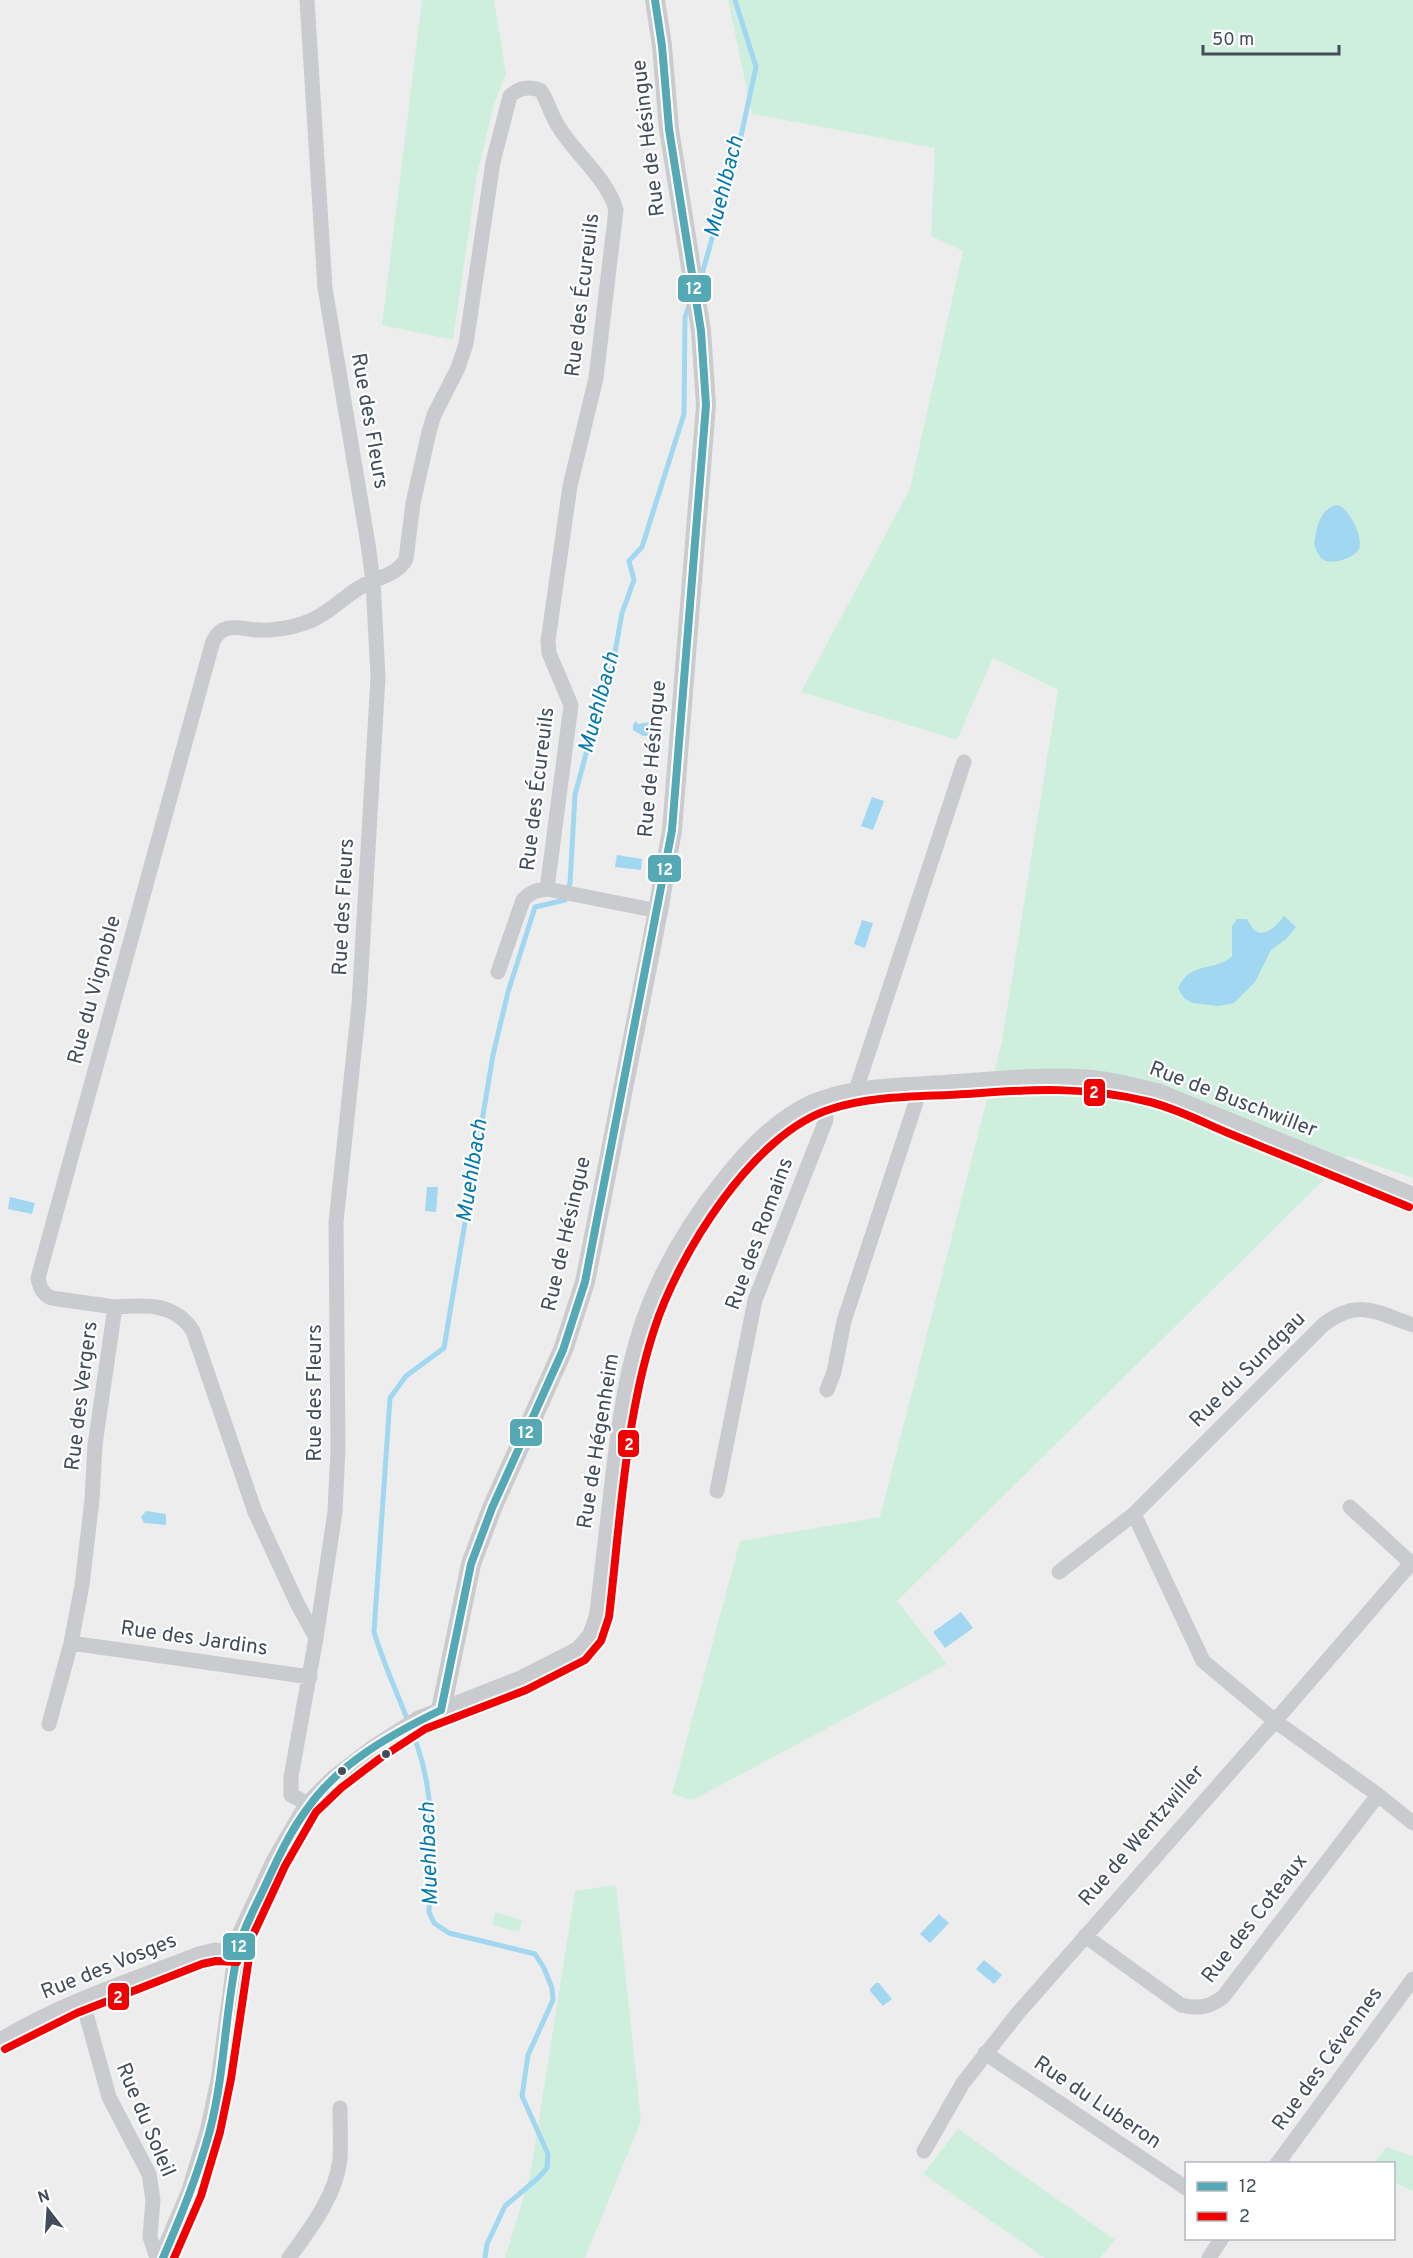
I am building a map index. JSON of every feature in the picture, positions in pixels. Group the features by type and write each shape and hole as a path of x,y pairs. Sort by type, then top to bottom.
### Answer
{"street":[{"name":"Rue des Fleurs","path":"307,0 325,288 373,581 378,677 359,1005 336,1222 338,1449 335,1503 310,1677 291,1786 291,1795 308,1806"},
{"name":"Rue de Hésingue","path":"441,1710 471,1564 492,1508 562,1350 585,1282 672,830 705,425 706,377 669,129 662,46 655,0"},
{"name":"Rue des Écureuils","path":"221,629 227,627 269,630 302,624 318,617 359,588 402,566 406,559 413,503 429,432 434,415 458,368 466,344 493,162 506,106 510,96 515,92 532,87 540,90 556,123 610,193 616,210 597,367 570,486 548,641 549,653 570,699 571,710 551,890"},
{"name":"Rue du Vignoble","path":"115,1307 51,1298 39,1286 38,1278 213,641 221,629"},
{"path":"855,1093 964,762"},
{"name":"Rue des Écureuils","path":"498,972 523,900 536,890 551,890 658,911"},
{"name":"Rue de Buschwiller","path":"879,1090 989,1082 1079,1079 1122,1084 1157,1093 1413,1197"},
{"path":"827,1390 834,1372 844,1321 921,1087"},
{"name":"Rue de Hégenheim","path":"441,1710 464,1703 551,1667 579,1651 592,1636 599,1616 624,1413 636,1356 653,1301 686,1235 732,1172 764,1137 778,1126 794,1115 825,1100 879,1090"},
{"name":"Rue des Romains","path":"717,1491 755,1300 826,1120 825,1100"},
{"name":"Rue des Vergers","path":"49,1725 71,1643 82,1585 92,1500 95,1445 115,1307 145,1305 165,1308 184,1319 193,1331 255,1512 297,1603 316,1638"},
{"name":"Rue du Sundgau","path":"1059,1572 1134,1514 1323,1325 1337,1314 1352,1309 1370,1310 1413,1325"},
{"name":"Rue de Wentzwiller","path":"924,2151 963,2083 985,2053 1412,1562 1350,1507"},
{"path":"1134,1514 1203,1661 1275,1722 1378,1795 1413,1823"},
{"name":"Rue des Jardins","path":"71,1643 310,1677"},
{"path":"163,2258 195,2181 210,2130 221,2078 242,1934 276,1861 308,1806 353,1764 420,1720 441,1710"},
{"name":"Rue des Coteaux","path":"1085,1936 1181,2005 1197,2009 1212,2005 1223,1997 1378,1795"},
{"name":"Rue des Vosges","path":"0,2040 37,2019 82,1999 199,1954 215,1950 238,1952"},
{"name":"Rue des Cévennes","path":"1278,2162 1413,1979"},
{"name":"Rue du Soleil","path":"82,1999 109,2097 149,2174 153,2200 150,2237 157,2258"},
{"name":"Rue du Luberon","path":"985,2053 1185,2187"},
{"path":"289,2258 320,2211 334,2184 340,2157 339,2108"},
{"path":"1209,2258 1221,2240"}],"green space":[{"path":"422,0 494,0 506,74 494,104 477,175 453,340 382,325"},
{"path":"728,0 1413,0 1413,1178 1348,1156 897,1601 947,1664 693,1800 672,1794 740,1541 880,1517 1002,1041 1058,690 993,658 957,740 801,692 910,489 963,251 931,236 935,148 752,114"},
{"path":"616,1885 641,2121 585,2258 505,2258 530,2176 575,1891"},
{"path":"495,1912 522,1920 519,1932 492,1925"},
{"path":"958,2129 1115,2240 1100,2258 1045,2258 923,2174"},
{"path":"1386,2147 1413,2156 1413,2191 1395,2182 1395,2162 1376,2162"}],"water":[{"path":"1337,505 1351,517 1360,544 1357,552 1348,558 1328,561 1320,557 1314,544 1318,525 1323,515 1326,510"},
{"path":"636,721 638,724 650,722 655,731 649,736 643,736 633,730"},
{"path":"872,797 884,801 873,830 861,826"},
{"path":"617,855 642,859 641,870 615,867"},
{"path":"1284,916 1296,927 1286,939 1271,950 1255,982 1234,1003 1219,1006 1192,1003 1185,999 1178,989 1189,974 1219,964 1232,956 1232,926 1237,919 1247,919 1254,930 1261,933 1272,928"},
{"path":"862,920 873,923 865,948 854,944"},
{"path":"427,1187 438,1187 436,1212 425,1211"},
{"path":"10,1197 35,1203 32,1214 8,1209"},
{"path":"146,1511 166,1514 166,1525 144,1523 141,1517"},
{"path":"961,1612 973,1628 945,1648 933,1632"},
{"path":"939,1914 949,1923 930,1943 920,1934"},
{"path":"984,1960 1002,1975 994,1984 976,1969"},
{"path":"876,1983 879,1983 892,1999 883,2006 870,1991"}],"waterway":[{"name":"Muehlbach","path":"700,281 741,136 756,67 735,0"},
{"name":"Muehlbach","path":"485,2258 487,2244 505,2206 547,2168 548,2154 522,2096 528,2055 553,2000 552,1988 535,1954 449,1933 434,1923 429,1912 431,1829 428,1788 413,1733 374,1632 390,1398 406,1376 444,1348 493,1055 508,992 535,907 565,900 570,883 575,795 614,658 622,613 634,580 629,561 642,547 684,414 685,317 690,303"}],"transit line":[{"name":"12","path":"441,1710 471,1564 492,1508 563,1350 585,1282 672,830 706,405 701,331 669,129 662,46 655,0"},
{"name":"2","path":"174,2258 201,2196 220,2132 231,2079 252,1937 285,1866 316,1812 341,1788 379,1759 425,1729 526,1690 585,1660 601,1641 609,1617 620,1509 636,1399 654,1330 665,1300 700,1233 722,1200 774,1143 802,1122 831,1109 864,1101 1036,1090 1104,1093 1150,1102 1171,1109 1409,1207"},
{"name":"12","path":"163,2258 195,2179 210,2130 219,2086 230,1996 240,1942 280,1855 307,1809 335,1778 368,1751 441,1710"},
{"name":"2","path":"5,2049 77,2013 202,1964 216,1961 237,1962"}]}
